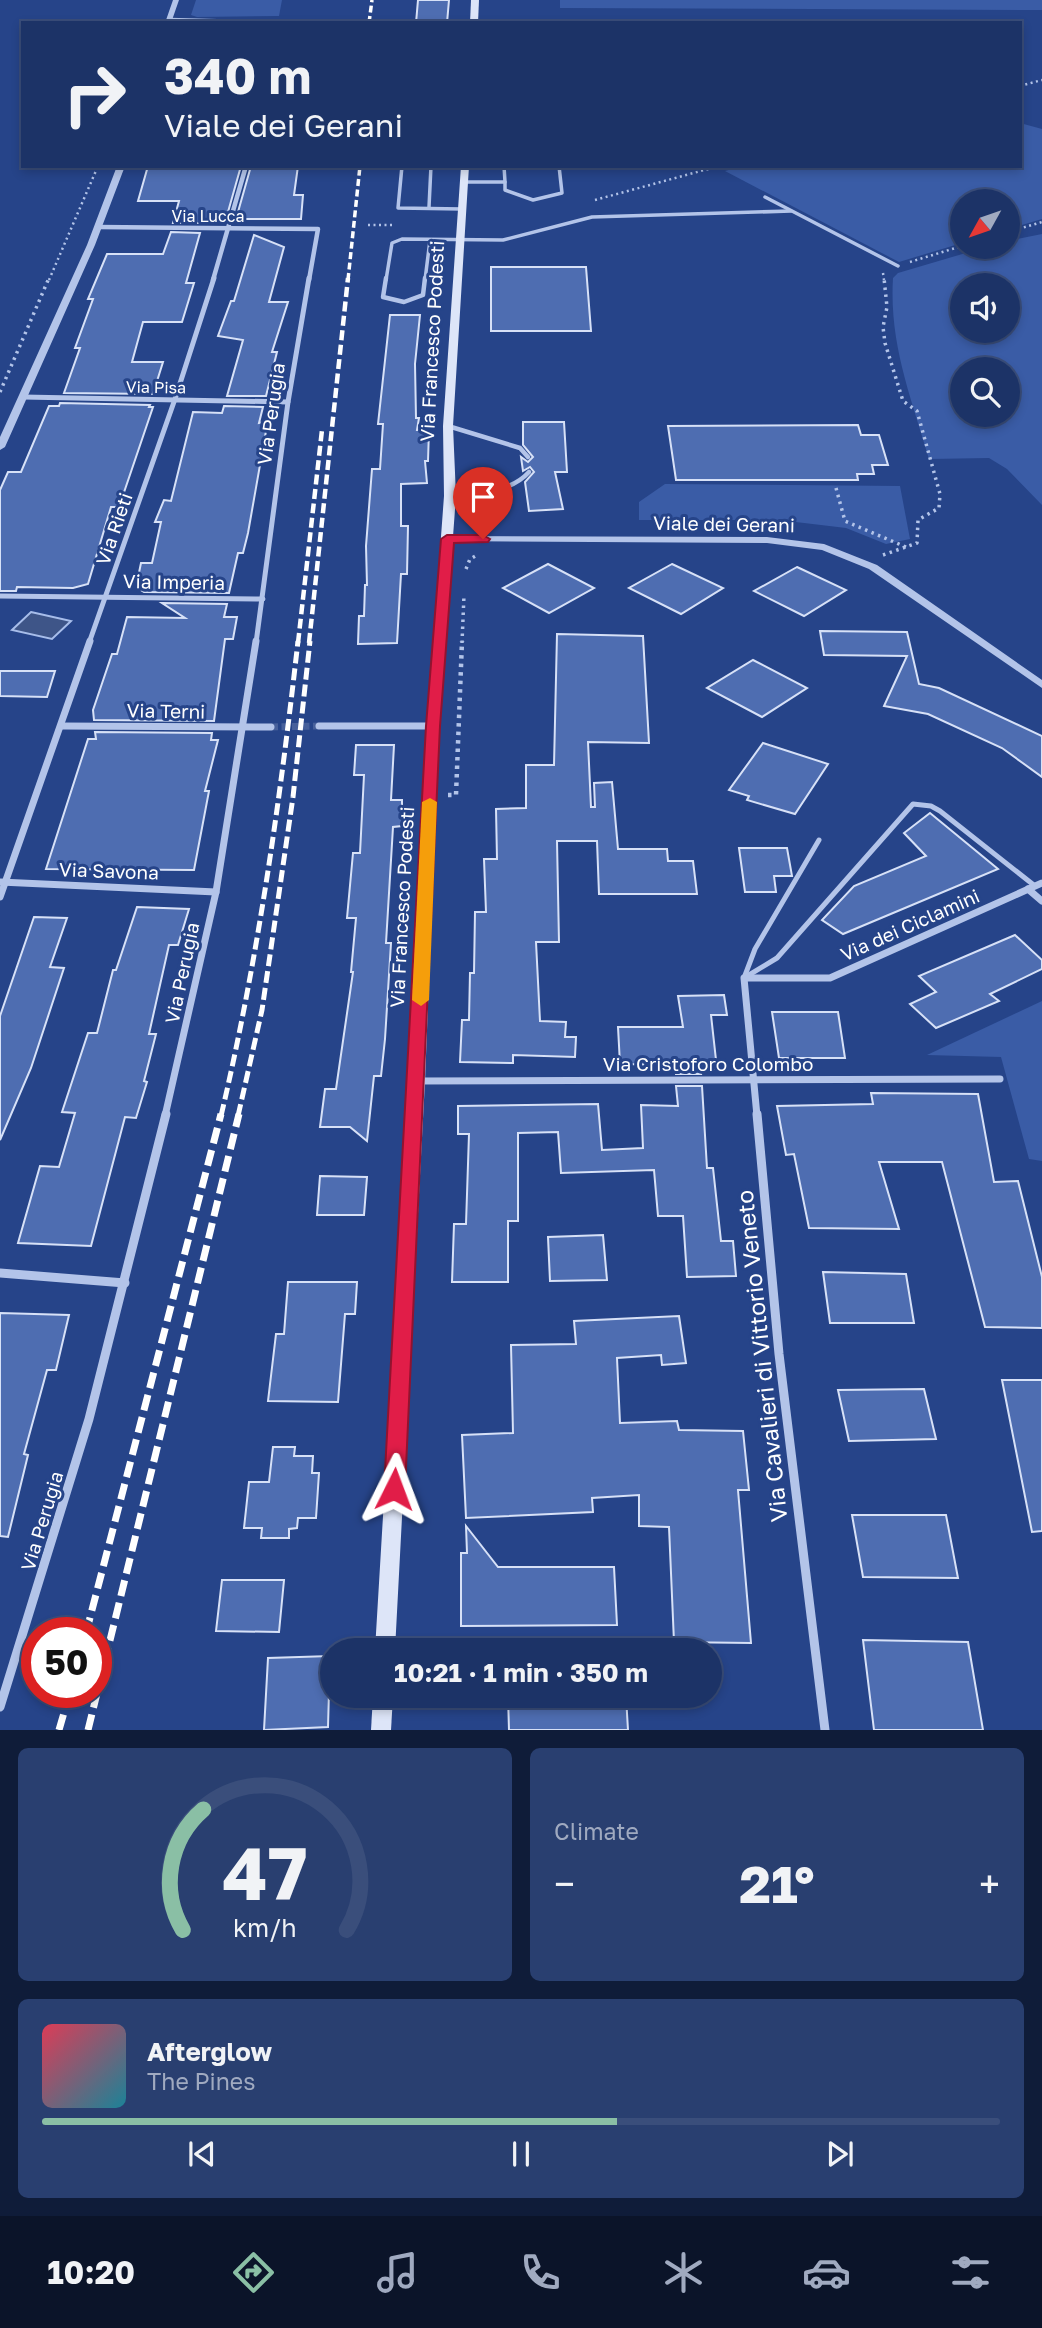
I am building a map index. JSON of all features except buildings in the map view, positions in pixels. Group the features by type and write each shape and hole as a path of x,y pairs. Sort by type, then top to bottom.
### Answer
{"main road":[{"path":"474,21 475,0"},
{"name":"Via Francesco Podesti","path":"386,1638 417,1081 433,726 450,496 449,426 465,168"},
{"path":"381,1730 382,1708"}],"street":[{"path":"169,21 176,0"},
{"path":"0,447 98,227 120,168"},
{"name":"Via Rieti","path":"0,897 3,882 107,597 175,399 245,168"},
{"name":"Via Lucca","path":"98,227 318,229"},
{"name":"Via Perugia","path":"0,1707 89,1419 125,1283 190,1013 216,891 262,599 288,402 318,229"},
{"name":"Via Pisa","path":"23,397 288,402"},
{"name":"Viale dei Gerani","path":"447,539 767,540 824,547 862,561 1042,685"},
{"name":"Via Imperia","path":"0,596 262,599"},
{"name":"Via Terni","path":"61,726 271,727"},
{"path":"319,726 433,726"},
{"name":"Via Savona","path":"3,882 216,891"},
{"path":"1035,886 1042,901"},
{"name":"Via dei Ciclamini","path":"744,978 830,978 1035,886"},
{"name":"Via Cavalieri di Vittorio Veneto","path":"744,978 779,1354 824,1730"},
{"name":"Via Cristoforo Colombo","path":"417,1081 1000,1079"},
{"path":"0,1273 125,1283"}],"lane":[{"path":"402,168 398,208 462,209"},
{"path":"429,207 431,168"},
{"path":"504,168 505,190 533,200 562,193 559,168"},
{"path":"464,182 505,181"},
{"path":"765,197 898,266"},
{"path":"430,240 423,295 415,300 402,302 383,297 391,243 402,239 503,240 592,217 791,211"},
{"path":"449,426 520,448 528,457"},
{"path":"450,496 511,486 524,480 529,472"},
{"path":"744,978 777,958 913,804 931,806 940,811 1035,886"},
{"path":"744,978 755,949 820,840"}],"path":[{"path":"1022,85 1042,80"},
{"path":"0,392 97,168"},
{"path":"1020,228 1042,222"},
{"path":"368,225 398,225"},
{"path":"862,561 907,547 919,540 918,520 939,508 940,494 917,411 904,401 886,343 883,327 887,307 883,273 950,250"},
{"path":"836,488 845,521 907,547"},
{"path":"430,795 456,795 466,569 470,559 485,552"}],"shaded area":[{"path":"196,0 282,0 279,16 197,17 191,15"},
{"path":"560,0 1042,0 1042,10 560,8"},
{"path":"1022,124 1042,129 1042,219 1020,225 1020,189 950,189 950,247 899,262 725,171 736,168 1022,168"},
{"path":"1042,234 1042,505 1007,469 989,458 929,459 903,370 894,325 893,278 898,273 950,258 1020,259 1020,239"},
{"path":"665,484 900,486 910,539 886,544 846,528 779,520 639,520 639,502"},
{"path":"31,612 71,621 52,639 12,630"},
{"path":"1042,1001 1042,1161 1029,1159 1001,1057 927,1055"}],"tunnel":[{"path":"271,727 319,726"}],"railway":[{"path":"369,21 372,0"},
{"path":"348,280 360,168"},
{"path":"309,643 348,278"},
{"path":"298,643 322,430"},
{"path":"221,1116 267,880 298,641"},
{"path":"238,1116 262,1010 293,797 310,641"},
{"path":"90,1617 221,1114"},
{"path":"88,1730 239,1114"},
{"path":"59,1730 65,1708"}],"slow traffic":[{"path":"421,1000 430,802"}],"route":[{"path":"394,1489 417,1081 433,726 447,539 483,539"}]}
